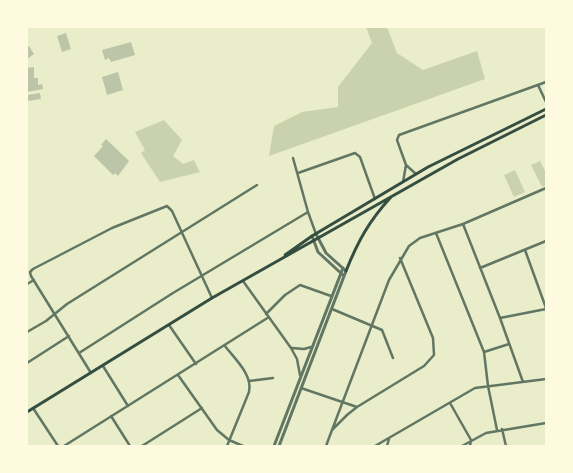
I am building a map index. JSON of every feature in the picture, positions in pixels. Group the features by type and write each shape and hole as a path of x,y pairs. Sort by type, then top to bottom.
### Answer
{"main road":[{"path":"284,257 312,236 315,232 375,199 416,174 469,145 546,109"},
{"path":"27,412 242,280 472,151 546,115"},
{"path":"469,145 472,151"},
{"path":"455,153 458,159"},
{"path":"346,271 363,232 375,214 393,194"}],"street":[{"path":"416,174 406,165 397,140 399,135 546,82"},
{"path":"538,85 546,102"},
{"path":"298,173 355,153 360,157 375,199"},
{"path":"279,446 346,271 322,248 308,212 293,158"},
{"path":"403,182 406,165"},
{"path":"27,332 38,327 67,304 182,234 218,209 257,185"},
{"path":"326,446 389,280 400,258 412,243 463,224 546,188"},
{"path":"91,373 34,280 30,272 32,269 112,228 164,207 169,207 212,298"},
{"path":"79,353 308,212"},
{"path":"463,224 500,318 523,382"},
{"path":"436,233 484,352 488,386 497,430"},
{"path":"312,236 318,252 340,274 344,276"},
{"path":"480,268 546,241"},
{"path":"500,318 546,308 525,250"},
{"path":"325,260 329,256"},
{"path":"332,430 357,407 419,370 430,362 434,355 433,338 400,258"},
{"path":"274,446 330,296 343,268"},
{"path":"27,284 34,280"},
{"path":"242,280 291,348 297,360 300,375"},
{"path":"64,446 225,346 268,316 285,295 300,285 330,296"},
{"path":"332,309 372,325 384,332 393,358"},
{"path":"169,325 196,364"},
{"path":"27,362 69,336"},
{"path":"484,352 509,344"},
{"path":"225,346 249,382 249,392 227,446"},
{"path":"291,348 304,349 311,347"},
{"path":"103,366 128,406"},
{"path":"178,375 217,430 229,440 243,446"},
{"path":"249,382 273,378"},
{"path":"375,446 469,391 488,386 546,379"},
{"path":"301,388 357,407"},
{"path":"450,403 470,440 470,446"},
{"path":"33,408 58,446"},
{"path":"142,446 202,408"},
{"path":"111,416 130,446"},
{"path":"462,446 484,433 546,423"},
{"path":"502,429 506,446"},
{"path":"387,446 389,438"}],"green space":[{"path":"366,27 387,27 397,53 423,70 477,51 485,79 269,156 274,126 302,112 338,107 338,87 372,43"},
{"path":"164,120 182,140 173,156 183,164 194,160 200,172 160,182 141,153 145,150 135,132"},
{"path":"540,161 546,173 546,185 542,187 531,165"},
{"path":"515,170 525,192 514,197 504,175"}],"building":[{"path":"66,33 71,49 62,52 57,36"},
{"path":"131,42 135,55 111,62 109,58 105,60 102,50"},
{"path":"29,46 34,54 27,59 27,48"},
{"path":"34,67 34,78 38,78 38,85 42,84 43,89 27,92 27,68"},
{"path":"118,72 123,90 107,95 102,77"},
{"path":"40,93 41,99 27,101 27,95"},
{"path":"106,139 129,161 118,176 115,173 113,175 94,156 103,146 101,145"}]}
